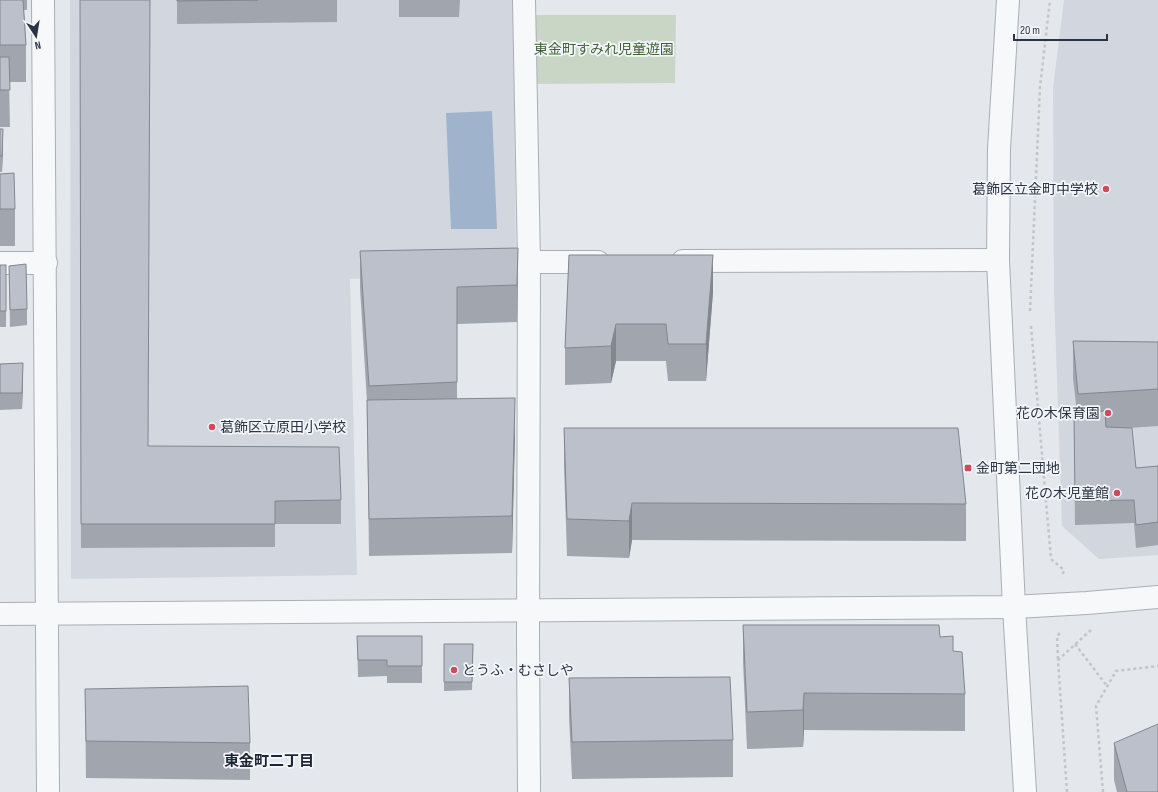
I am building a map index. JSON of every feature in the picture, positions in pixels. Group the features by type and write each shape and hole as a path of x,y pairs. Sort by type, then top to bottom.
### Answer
{"street":[{"path":"43,0 46,263 46,613 48,792"},
{"path":"524,0 529,262 529,792"},
{"path":"1008,0 999,149 998,260 1014,607 1025,792"},
{"path":"661,261 998,260"},
{"path":"529,262 621,262"},
{"path":"0,263 46,263"},
{"path":"0,614 1014,607 1158,597"}],"path":[{"path":"1030,315 1040,87 1050,0"},
{"path":"1030,323 1051,559 1064,570 1060,583"},
{"path":"1058,660 1094,628"},
{"path":"1063,630 1057,636 1067,792"},
{"path":"1075,644 1107,686"},
{"path":"1103,792 1096,706 1116,671 1158,666"}],"shaded area":[{"name":"葛飾区立原田小学校","path":"70,0 513,0 516,273 350,279 357,575 71,579"},
{"path":"1064,0 1158,0 1158,555 1099,559 1062,526 1054,291 1053,88"}],"green space":[{"name":"東金町すみれ児童遊園","path":"532,15 676,15 675,83 532,84"}],"water":[{"path":"492,111 497,229 451,229 446,113"}],"building":[{"path":"0,0 23,0 26,45 0,45"},
{"path":"80,0 150,0 148,446 339,447 341,500 275,501 275,524 81,524"},
{"path":"177,0 258,0 177,1"},
{"path":"0,57 9,57 10,90 0,90"},
{"path":"0,129 3,129 2,156 0,156"},
{"path":"14,173 15,209 0,209 0,174"},
{"path":"518,248 517,285 457,287 457,382 369,386 360,251"},
{"path":"569,255 713,255 706,344 668,344 666,324 616,324 611,346 565,348"},
{"path":"26,264 27,309 10,310 9,266"},
{"path":"0,265 6,265 6,311 0,311"},
{"path":"1073,341 1158,342 1158,389 1078,394"},
{"path":"23,363 22,393 0,393 0,364"},
{"path":"515,398 512,516 369,519 367,400"},
{"path":"1105,411 1106,427 1132,428 1136,468 1158,466 1158,522 1136,525 1134,500 1075,501 1074,413"},
{"path":"564,428 958,428 966,504 632,503 629,521 567,519"},
{"path":"743,625 939,625 940,637 953,636 953,651 962,652 965,694 804,693 803,710 747,712"},
{"path":"357,636 422,636 422,666 387,666 387,660 358,660"},
{"path":"444,644 473,644 472,682 444,682"},
{"path":"730,677 733,740 572,742 569,678"},
{"path":"248,686 250,743 86,741 85,689"},
{"path":"1158,724 1158,792 1127,792 1114,743"}],"place":[{"name":"葛飾区立金町中学校","path":"1106,189"},
{"name":"花の木保育園","path":"1108,413"},
{"name":"葛飾区立原田小学校","path":"212,427"},
{"name":"金町第二団地","path":"968,468"},
{"name":"花の木児童館","path":"1117,493"},
{"name":"とうふ・むさしや","path":"454,670"}],"district":[{"name":"東金町二丁目","path":"269,761"}]}
